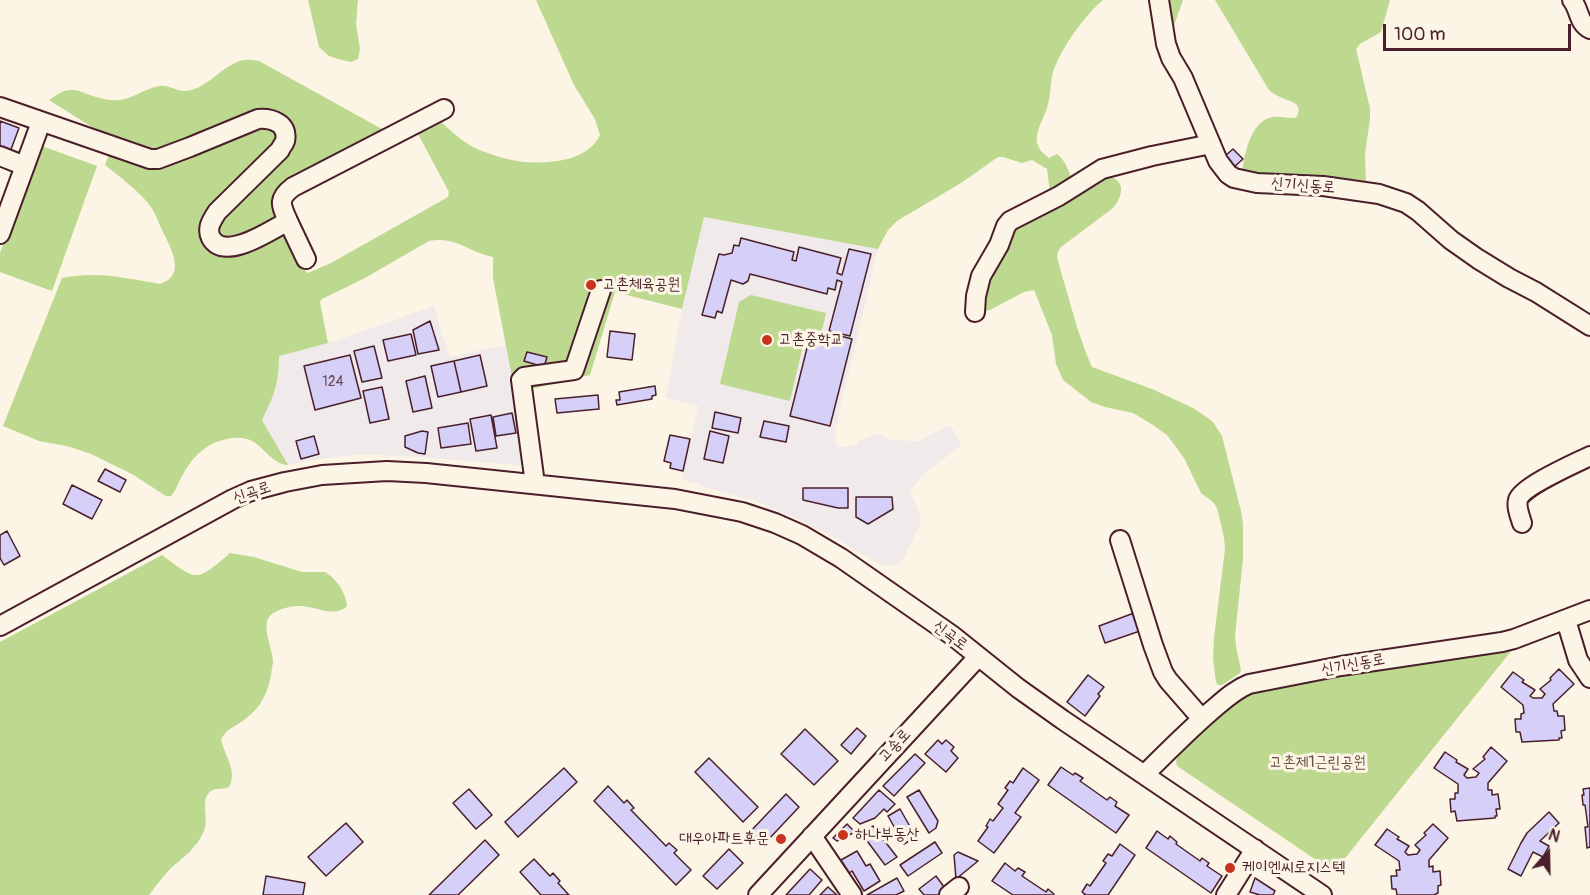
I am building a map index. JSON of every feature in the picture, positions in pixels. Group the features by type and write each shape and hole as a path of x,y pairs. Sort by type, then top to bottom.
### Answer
{"street":[{"name":"신기신동로","path":"1159,0 1166,44 1171,58 1183,78 1222,168 1242,180 1353,190 1379,194 1406,203 1478,259 1536,292 1590,327"},
{"path":"1572,0 1584,26 1590,29"},
{"path":"0,107 150,159 158,159 258,119 268,118 282,126 285,141 279,150 217,212 208,230 217,244 227,247 237,246 288,221"},
{"path":"306,259 281,205 284,195 293,187 444,109"},
{"path":"0,234 41,122"},
{"path":"975,312 981,276 1010,221 1059,196 1102,169 1211,144"},
{"path":"0,156 25,166"},
{"path":"535,484 520,380 524,377 574,370 601,290"},
{"path":"1522,523 1517,501 1521,494 1542,480 1590,456"},
{"name":"신곡로","path":"0,626 216,507 251,491 322,475 387,471 426,473 707,504 775,523 802,535 841,558 953,636 1063,720 1322,895"},
{"path":"1120,540 1163,672 1202,719"},
{"name":"신기신동로","path":"1144,774 1202,719 1240,687 1352,664 1493,644 1514,639 1590,610"},
{"path":"1566,620 1578,660 1590,678"},
{"name":"고송로","path":"758,895 978,657"},
{"path":"812,836 852,895"},
{"path":"1226,895 1255,849"}],"shaded area":[{"name":"고촌중학교","path":"703,217 878,249 835,432 837,447 855,446 859,440 879,433 890,440 918,441 950,425 961,443 958,448 926,472 910,490 921,522 905,556 898,564 882,566 800,520 758,502 682,480 698,406 666,398 682,309"},
{"path":"434,306 449,357 506,345 526,466 378,455 355,455 288,465 262,420 275,391 279,373 279,356 338,340"}],"green space":[{"path":"308,0 358,0 356,24 360,49 358,59 351,62 338,59 329,56 319,47"},
{"path":"536,0 1103,0 1074,33 1057,63 1052,76 1048,104 1038,132 1038,145 1042,152 1049,158 1057,154 1060,156 1072,180 1050,192 1047,169 1032,160 1022,163 998,157 961,183 897,221 888,230 878,249 704,217 682,309 615,292 590,375 515,393 493,278 493,257 455,243 438,240 429,241 365,278 322,299 320,302 328,343 279,356 275,390 262,420 288,465 274,459 251,440 234,438 219,441 199,454 184,472 171,496 166,496 132,474 91,454 67,446 39,441 3,426 62,278 99,275 160,284 168,280 175,268 173,254 150,206 133,188 105,165 114,141 49,100 70,90 103,99 117,100 160,86 182,91 190,90 205,84 233,64 242,60 251,60 259,61 382,129 384,131 286,185 295,246 303,267 308,273 331,263 448,197 449,192 417,132 438,119 460,139 475,148 499,157 519,161 546,162 567,159 587,150 594,144 600,135 595,119 574,85"},
{"path":"1164,0 1183,0 1171,34"},
{"path":"1215,0 1390,0 1381,32 1360,44 1356,49 1370,108 1365,154 1366,185 1242,174 1244,158 1253,132 1258,125 1272,117 1296,118 1299,110 1293,102 1269,90"},
{"path":"39,145 97,166 52,291 0,272 0,253"},
{"path":"1106,175 1120,184 1121,193 1117,203 1061,247 1057,258 1077,327 1092,367 1152,389 1193,408 1213,422 1222,436 1241,511 1243,559 1235,636 1241,670 1222,685 1216,682 1213,659 1225,549 1217,508 1201,493 1184,458 1167,435 1133,413 1091,402 1063,380 1056,364 1052,335 1034,290 1024,292 990,310 983,309 982,293 1010,230"},
{"path":"751,295 826,313 822,331 807,328 790,401 720,384 739,302"},
{"path":"230,553 254,557 302,572 325,572 340,586 347,606 336,611 304,606 285,608 268,618 267,629 273,662 268,687 255,711 229,730 221,739 231,769 231,781 229,787 208,794 205,802 204,831 198,842 167,872 149,895 0,895 0,642 162,555 190,574 197,575 210,569"},
{"name":"고촌제1근린공원","path":"1512,650 1334,872 1177,766 1177,758 1181,753 1225,712 1249,694 1386,669"}],"building":[{"path":"0,121 19,128 10,152 0,149"},
{"path":"1233,149 1243,159 1234,167 1225,156"},
{"path":"741,238 794,252 792,260 796,261 799,247 841,258 837,273 842,275 849,249 871,254 850,336 829,331 842,282 837,280 835,290 828,288 827,294 750,274 748,281 743,284 731,280 722,313 717,311 715,318 702,315 719,254 732,253 734,245 739,246"},
{"path":"430,321 439,350 418,354 413,330"},
{"path":"610,331 635,334 632,360 607,357"},
{"path":"411,334 416,355 388,361 383,340"},
{"path":"833,334 852,339 830,426 790,416 809,340 830,345"},
{"path":"374,346 382,378 362,382 354,351"},
{"path":"527,352 547,357 544,367 524,361"},
{"path":"350,355 361,398 315,410 304,366"},
{"path":"480,355 487,386 461,392 454,361"},
{"path":"454,361 461,392 438,397 431,366"},
{"path":"425,376 432,408 413,412 406,381"},
{"path":"655,386 656,395 652,396 652,399 617,405 616,400 620,400 619,392"},
{"path":"382,387 389,419 370,423 363,391"},
{"path":"598,395 599,409 557,413 555,399"},
{"path":"715,412 741,418 738,433 712,428"},
{"path":"512,413 516,433 496,436 493,417"},
{"path":"491,415 497,448 476,451 470,419"},
{"path":"764,421 789,426 786,442 760,437"},
{"path":"468,423 471,444 441,448 438,428"},
{"path":"422,431 428,432 425,454 405,447 405,436"},
{"path":"710,431 729,436 723,463 704,459"},
{"path":"670,435 690,439 683,471 670,468 671,463 664,461"},
{"path":"314,436 319,454 301,459 296,441"},
{"path":"105,469 126,480 120,492 98,481"},
{"path":"72,485 102,500 92,519 63,504"},
{"path":"803,488 848,488 848,508 803,500"},
{"path":"856,497 892,497 893,509 868,524 856,517"},
{"path":"7,531 20,556 4,565 0,558 0,535"},
{"path":"1134,613 1140,631 1105,643 1099,626"},
{"path":"1559,669 1574,684 1553,704 1558,716 1564,716 1565,730 1561,731 1562,738 1522,742 1520,732 1516,732 1515,719 1521,719 1521,714 1524,713 1523,705 1501,687 1513,672 1524,680 1522,682 1535,690 1530,696 1542,698 1545,694 1540,689"},
{"path":"1088,675 1104,687 1085,716 1067,702"},
{"path":"857,728 866,736 851,754 841,745"},
{"path":"805,729 838,761 814,785 781,754"},
{"path":"938,740 942,744 946,740 954,747 951,751 958,758 946,772 925,754"},
{"path":"1491,747 1507,761 1488,783 1488,790 1492,790 1492,795 1498,794 1500,809 1496,809 1497,816 1457,821 1455,811 1451,812 1450,799 1455,799 1458,784 1434,768 1445,752 1468,769 1464,775 1467,778 1476,777 1479,773 1473,769 1485,759 1483,757"},
{"path":"915,754 925,763 894,796 883,786"},
{"path":"709,758 758,807 743,822 695,772"},
{"path":"1061,767 1083,778 1080,781 1107,800 1110,797 1117,802 1115,806 1129,815 1116,833 1048,785"},
{"path":"564,768 577,782 518,837 505,822"},
{"path":"1023,768 1039,780 1015,813 1021,817 994,853 978,841 988,827 986,826 990,819 993,821 1003,808 998,804 1008,790 1005,788 1010,781 1013,783"},
{"path":"608,786 624,803 627,800 634,808 631,810 666,846 669,843 677,850 674,853 691,870 676,885 594,801"},
{"path":"1590,788 1590,847 1587,848 1585,827 1588,827 1582,795 1584,795 1583,789"},
{"path":"469,789 492,815 476,829 453,803"},
{"path":"879,790 895,804 887,812 884,809 875,818 860,824 853,818"},
{"path":"919,790 938,821 936,828 929,833 907,797"},
{"path":"786,794 799,807 767,841 762,836 755,843 747,835"},
{"path":"900,809 916,837 904,844 888,816"},
{"path":"1549,812 1559,823 1540,841 1549,846 1543,857 1533,852 1521,876 1508,869 1527,833"},
{"path":"346,823 363,842 326,876 308,857"},
{"name":"하나부동산","path":"847,824 855,832 837,841 833,838"},
{"path":"1433,824 1448,838 1429,860 1429,867 1433,866 1433,872 1440,871 1441,885 1438,886 1438,893 1434,895 1397,895 1396,889 1392,889 1391,876 1397,876 1396,870 1400,870 1399,861 1375,845 1387,829 1409,846 1405,852 1408,855 1417,854 1420,850 1415,845 1426,835 1424,833"},
{"path":"873,826 897,857 885,865 862,834"},
{"path":"1157,831 1168,839 1170,836 1177,842 1176,844 1200,861 1202,858 1209,863 1207,866 1222,876 1211,893 1146,848"},
{"path":"485,840 499,855 458,895 429,895"},
{"path":"935,842 942,853 908,876 900,865"},
{"path":"1120,844 1135,855 1108,895 1084,895 1082,892 1087,884 1090,886 1106,863 1103,861 1108,854 1112,856"},
{"path":"729,849 743,863 717,889 703,876"},
{"path":"857,851 866,866 870,864 880,881 864,891 852,871 849,873 841,860"},
{"path":"958,852 978,861 956,879 954,855"},
{"path":"534,859 550,876 553,873 560,881 558,883 569,895 541,895 520,872"},
{"path":"1005,863 1015,871 1018,868 1025,872 1022,876 1046,892 1048,889 1054,894 1013,895 992,881"},
{"path":"810,869 822,880 809,895 786,895"},
{"path":"266,876 305,883 303,895 263,895"},
{"path":"936,876 947,891 941,895 924,895 919,889"},
{"path":"897,878 904,891 896,895 867,895"},
{"path":"1255,878 1275,891 1273,895 1250,892"},
{"path":"828,887 837,895 820,895"}],"place":[{"name":"고촌체육공원","path":"591,285"},
{"name":"고촌중학교","path":"767,340"},
{"name":"하나부동산","path":"843,835"},
{"name":"대우아파트후문","path":"781,839"},
{"name":"케이엔씨로지스텍","path":"1230,868"}]}
